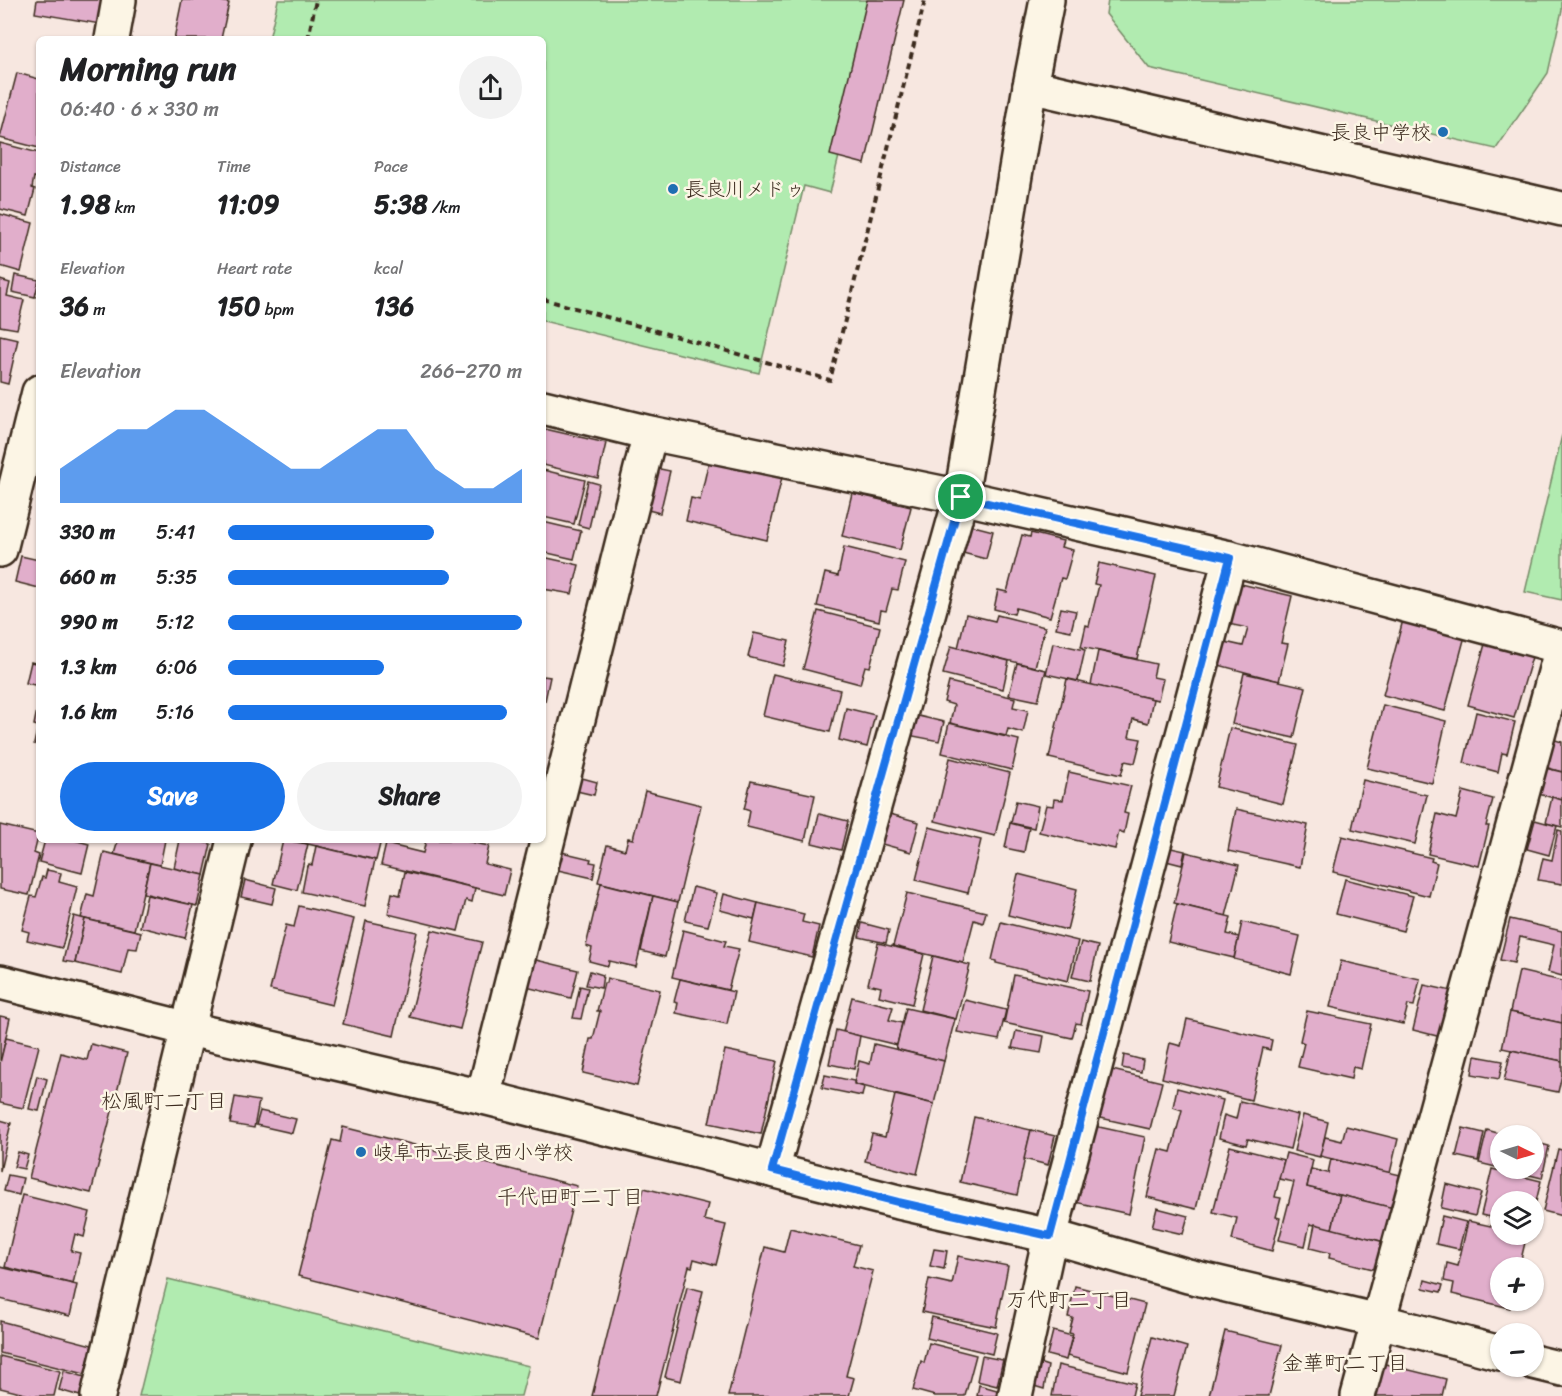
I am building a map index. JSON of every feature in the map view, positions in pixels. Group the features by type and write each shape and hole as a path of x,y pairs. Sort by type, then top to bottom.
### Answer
{"street":[{"path":"113,36 119,0"},
{"path":"772,1170 961,497 1030,86 1047,0"},
{"path":"1030,86 1562,209"},
{"path":"0,550 36,404"},
{"path":"546,408 650,433 961,497 1230,558 1562,647 1358,1396"},
{"path":"483,1097 650,433"},
{"path":"1015,1396 1050,1236 1230,558"},
{"path":"98,1396 233,843"},
{"path":"0,982 189,1029 483,1097 898,1202 1050,1236 1188,1276 1379,1321 1490,1350"},
{"path":"1544,1365 1562,1370"}],"path":[{"path":"309,36 316,0"},
{"path":"546,300 831,380 925,0"}],"green space":[{"name":"長良川メドゥ","path":"278,0 877,0 830,193 804,186 759,373 546,322 546,36 270,36"},
{"name":"長良中学校","path":"1108,0 1562,0 1562,10 1548,73 1496,149 1149,68 1106,14"},
{"path":"1562,435 1562,600 1525,592"},
{"path":"168,1279 529,1366 521,1396 139,1396"}],"building":[{"path":"37,0 104,0 100,24 35,13"},
{"path":"182,0 216,0 229,3 222,36 175,36"},
{"path":"867,0 904,0 865,164 830,155"},
{"path":"17,73 36,78 36,147 0,138"},
{"path":"0,143 36,152 36,177 34,177 32,188 35,189 28,216 0,209"},
{"path":"0,214 33,223 21,272 0,266"},
{"path":"15,275 36,279 35,297 12,292"},
{"path":"0,280 10,283 7,296 24,300 17,329 0,326"},
{"path":"0,335 18,339 8,384 0,382"},
{"path":"546,429 606,443 598,478 546,466"},
{"path":"710,456 783,473 767,540 686,521 691,498 700,500"},
{"path":"646,466 670,471 660,513 636,507"},
{"path":"546,471 585,480 574,524 546,518"},
{"path":"588,481 599,484 589,528 578,525"},
{"path":"852,493 911,507 900,550 842,536"},
{"path":"546,523 581,531 574,559 546,553"},
{"path":"966,524 993,531 986,559 959,552"},
{"path":"1031,533 1063,541 1061,547 1073,550 1065,579 1061,578 1050,617 1016,608 1014,614 994,609 998,590 1007,592 1022,535 1030,537"},
{"path":"844,547 905,562 898,590 892,589 886,611 881,610 879,621 817,606 825,573 838,576"},
{"path":"21,556 36,559 36,587 15,582"},
{"path":"546,558 579,565 572,594 546,590"},
{"path":"1099,563 1156,576 1137,659 1081,647 1086,625 1089,626 1099,585 1094,584"},
{"path":"1237,583 1292,596 1281,643 1288,644 1279,681 1211,663 1216,640 1243,646 1248,628 1228,624"},
{"path":"1061,608 1076,611 1071,631 1056,628"},
{"path":"818,611 880,627 870,667 865,666 860,684 803,669"},
{"path":"966,614 995,621 997,615 1045,627 1035,667 958,648"},
{"path":"1403,620 1465,636 1445,711 1383,695"},
{"path":"754,633 789,641 783,666 748,657"},
{"path":"1053,643 1085,650 1078,681 1046,674"},
{"path":"1485,644 1532,657 1514,718 1468,705"},
{"path":"951,646 1009,661 1003,689 943,674"},
{"path":"1098,651 1156,664 1153,677 1163,679 1158,700 1091,685"},
{"path":"31,662 36,663 36,685 26,683"},
{"path":"1017,663 1046,670 1038,701 1009,695"},
{"path":"1244,673 1306,687 1294,738 1232,724"},
{"path":"773,674 840,690 830,732 763,716"},
{"path":"546,676 550,677 546,696"},
{"path":"1067,679 1153,699 1148,723 1133,719 1129,737 1141,739 1135,763 1125,761 1121,775 1049,758"},
{"path":"949,682 1015,698 1013,707 1028,710 1023,733 1008,729 1006,736 950,723 954,705 944,702"},
{"path":"1383,705 1446,721 1432,783 1367,768"},
{"path":"846,708 875,715 867,747 839,740"},
{"path":"1476,712 1515,722 1507,754 1502,753 1498,772 1464,763"},
{"path":"914,715 944,722 939,741 908,735"},
{"path":"949,723 1019,740 1012,770 942,753"},
{"path":"1230,728 1298,745 1283,804 1216,787"},
{"path":"1552,739 1562,742 1562,772 1545,767"},
{"path":"950,758 1010,773 995,836 935,821"},
{"path":"1545,768 1562,772 1562,800 1538,794"},
{"path":"1069,772 1131,786 1124,813 1128,814 1124,833 1119,831 1115,849 1039,832 1046,805 1053,806 1054,799 1063,800"},
{"path":"571,775 597,782 594,795 568,789"},
{"path":"1363,780 1427,795 1415,844 1352,829"},
{"path":"751,781 815,795 805,841 747,827 750,811 744,809"},
{"path":"645,791 701,805 678,902 598,882 607,845 625,850 628,838 633,839"},
{"path":"1463,791 1493,799 1479,866 1428,854 1437,814 1456,819"},
{"path":"1552,797 1562,800 1562,827 1546,823"},
{"path":"1016,801 1038,806 1034,828 1011,823"},
{"path":"1236,809 1308,825 1300,867 1228,851"},
{"path":"819,814 848,821 841,850 812,843"},
{"path":"890,814 919,822 911,852 882,844"},
{"path":"1535,820 1557,826 1549,855 1527,849"},
{"path":"1010,823 1029,828 1024,852 1005,848"},
{"path":"0,825 36,833 34,853 39,855 29,895 0,889"},
{"path":"929,827 981,840 968,893 916,880"},
{"path":"1558,830 1562,831 1562,884 1538,880 1543,858 1552,860"},
{"path":"1342,836 1432,858 1431,861 1437,863 1429,896 1333,872"},
{"path":"44,843 89,844 82,873 39,862"},
{"path":"117,843 164,843 160,865 114,854"},
{"path":"179,843 211,844 204,875 174,868"},
{"path":"282,843 308,844 297,890 273,884"},
{"path":"304,843 380,843 376,860"},
{"path":"425,843 475,843 489,846 485,864 510,870 504,895 381,865 386,844 423,853"},
{"path":"316,846 375,860 365,906 302,892 307,866 312,865"},
{"path":"1162,846 1185,851 1182,865 1158,859"},
{"path":"553,850 591,859 590,862 596,863 593,878 549,868"},
{"path":"104,852 150,863 134,930 81,918 87,894 94,896"},
{"path":"1186,852 1239,865 1226,916 1174,903"},
{"path":"150,863 204,875 197,906 143,893"},
{"path":"47,870 61,873 59,882 77,887 62,948 27,940 29,932 22,930 31,896 36,897 42,877 45,878"},
{"path":"405,872 475,888 472,902 466,900 458,931 388,914 392,893 400,895"},
{"path":"1018,874 1077,889 1067,930 1008,915"},
{"path":"1345,879 1413,896 1403,931 1336,914"},
{"path":"245,880 276,888 272,904 241,897"},
{"path":"601,883 653,896 636,967 609,961 608,966 589,961 592,948 586,946"},
{"path":"693,887 717,893 708,926 685,921"},
{"path":"907,893 986,912 983,923 974,920 963,963 893,946"},
{"path":"724,894 758,903 754,919 720,910"},
{"path":"147,895 193,905 185,938 140,927"},
{"path":"653,896 678,902 665,957 641,951"},
{"path":"758,903 804,914 802,922 819,926 812,957 749,942"},
{"path":"1177,904 1231,917 1227,934 1239,937 1234,958 1168,942"},
{"path":"299,906 354,919 332,1005 270,990 286,925 294,927"},
{"path":"74,916 85,919 75,963 63,961"},
{"path":"85,919 141,932 137,949 128,948 122,974 75,963"},
{"path":"1510,919 1562,931 1562,976 1548,972 1554,945 1520,937 1514,963 1500,960"},
{"path":"366,921 417,932 394,1036 343,1024"},
{"path":"1001,922 1078,941 1068,981 996,963 992,960"},
{"path":"1242,922 1300,936 1291,974 1234,959"},
{"path":"862,923 889,930 886,943 859,937"},
{"path":"432,930 482,942 460,1029 410,1017"},
{"path":"683,930 726,941 724,946 739,949 728,990 672,977"},
{"path":"1081,942 1098,946 1090,981 1072,977"},
{"path":"878,943 924,954 912,1004 879,996 881,987 868,984"},
{"path":"933,956 970,965 956,1019 920,1010"},
{"path":"532,959 578,970 571,998 526,987"},
{"path":"1341,961 1420,979 1414,1006 1408,1005 1403,1024 1330,1007"},
{"path":"590,971 603,975 601,988 586,985"},
{"path":"1519,971 1562,981 1562,1023 1510,1012"},
{"path":"1014,975 1088,991 1081,1024 1076,1023 1072,1038 1004,1023"},
{"path":"607,978 660,990 637,1086 583,1073"},
{"path":"680,979 734,992 727,1024 676,1013 678,1003 674,1002"},
{"path":"1424,985 1452,991 1441,1037 1413,1030"},
{"path":"580,986 588,988 581,1019 573,1018"},
{"path":"852,997 893,1007 889,1020 902,1023 897,1045 843,1032"},
{"path":"965,1000 1006,1010 999,1040 957,1032"},
{"path":"906,1008 955,1019 944,1061 896,1049"},
{"path":"1307,1011 1371,1024 1361,1069 1353,1067 1351,1079 1298,1067 1304,1043 1300,1041"},
{"path":"1510,1012 1562,1023 1562,1061 1502,1048"},
{"path":"0,1016 10,1018 1,1060 0,1060"},
{"path":"1187,1019 1272,1040 1270,1050 1263,1048 1251,1100 1162,1078 1170,1043 1181,1046"},
{"path":"836,1030 860,1036 854,1069 829,1064"},
{"path":"1016,1031 1044,1036 1041,1053 1012,1048"},
{"path":"6,1038 39,1046 23,1108 0,1103 0,1063"},
{"path":"91,1044 127,1053 91,1193 29,1178 61,1053 87,1060"},
{"path":"874,1044 944,1061 934,1104 854,1084 859,1061 870,1064"},
{"path":"725,1050 777,1061 761,1134 709,1123"},
{"path":"1511,1050 1562,1061 1558,1092 1504,1081"},
{"path":"1124,1055 1143,1060 1141,1072 1122,1068"},
{"path":"1475,1056 1503,1061 1499,1079 1472,1074"},
{"path":"1108,1069 1162,1082 1150,1129 1096,1117"},
{"path":"825,1075 854,1081 854,1084 864,1087 862,1096 822,1088"},
{"path":"37,1076 47,1079 39,1111 29,1109"},
{"path":"1177,1088 1223,1100 1196,1209 1147,1197 1159,1149 1171,1152 1182,1110 1173,1107"},
{"path":"895,1095 934,1104 917,1174 865,1161 872,1134 885,1137"},
{"path":"235,1097 259,1101 254,1128 230,1124"},
{"path":"1240,1101 1298,1115 1290,1149 1248,1139 1246,1145 1219,1138 1224,1115 1236,1119"},
{"path":"260,1111 296,1119 292,1133 256,1125"},
{"path":"1303,1115 1328,1122 1320,1157 1294,1151"},
{"path":"974,1117 1031,1130 1017,1195 960,1182"},
{"path":"0,1120 11,1123 0,1171"},
{"path":"1090,1125 1145,1137 1129,1214 1075,1202"},
{"path":"1346,1126 1398,1139 1390,1173 1320,1156 1325,1137 1342,1141"},
{"path":"343,1127 577,1186 539,1338 298,1276 332,1140 340,1142"},
{"path":"1463,1128 1484,1133 1478,1161 1456,1156"},
{"path":"1031,1130 1055,1136 1048,1165 1024,1159"},
{"path":"1487,1130 1490,1131 1490,1166 1479,1163"},
{"path":"1544,1145 1549,1146 1544,1169"},
{"path":"1230,1146 1284,1160 1275,1197 1281,1198 1276,1217 1280,1218 1272,1251 1232,1240 1237,1218 1213,1212"},
{"path":"1558,1149 1562,1150 1562,1216 1544,1211"},
{"path":"18,1152 28,1155 24,1169 14,1167"},
{"path":"1286,1153 1313,1160 1307,1187 1340,1195 1332,1229 1310,1224 1305,1246 1279,1240 1294,1182 1279,1179"},
{"path":"1331,1159 1405,1176 1397,1209 1307,1187 1311,1169 1328,1173"},
{"path":"8,1175 23,1178 19,1195 4,1191"},
{"path":"1490,1177 1541,1181 1539,1191 1490,1191 1490,1217 1481,1215"},
{"path":"1446,1184 1481,1193 1475,1216 1441,1208"},
{"path":"644,1188 708,1204 704,1220 726,1225 716,1265 694,1259 692,1267 689,1266 656,1396 592,1396"},
{"path":"22,1195 90,1212 84,1237 75,1234 71,1251 80,1253 73,1284 5,1267"},
{"path":"1340,1195 1398,1209 1389,1243 1332,1229"},
{"path":"1157,1208 1188,1216 1183,1234 1152,1227"},
{"path":"1442,1216 1466,1222 1459,1249 1436,1244"},
{"path":"1468,1221 1490,1226 1490,1245 1524,1245 1522,1257 1490,1257 1490,1303 1452,1294 1454,1283 1444,1281 1447,1263 1458,1266"},
{"path":"1315,1224 1388,1243 1381,1271 1329,1258 1330,1253 1310,1248"},
{"path":"790,1228 859,1245 853,1266 873,1271 846,1376 854,1378 849,1396 728,1396 765,1247 784,1252"},
{"path":"934,1249 947,1251 944,1269 930,1266"},
{"path":"958,1256 1008,1266 996,1327 922,1312 929,1279 952,1284"},
{"path":"0,1267 77,1285 70,1316 0,1299"},
{"path":"1425,1280 1443,1285 1441,1292 1423,1288"},
{"path":"1075,1286 1145,1304 1128,1372 1067,1356 1073,1334 1069,1333 1073,1318 1068,1317"},
{"path":"687,1287 703,1291 681,1381 665,1377"},
{"path":"932,1317 997,1333 992,1354 927,1338"},
{"path":"0,1321 92,1345 85,1374 0,1353"},
{"path":"1053,1331 1072,1336 1066,1360 1047,1355"},
{"path":"1225,1331 1282,1345 1269,1396 1209,1396"},
{"path":"1152,1337 1187,1347 1174,1396 1137,1396"},
{"path":"929,1343 976,1355 965,1396 935,1396 913,1390"},
{"path":"0,1356 60,1371 54,1396 33,1396 0,1388"},
{"path":"982,1356 1003,1360 997,1386 977,1381"},
{"path":"1373,1361 1446,1379 1442,1396 1364,1396"},
{"path":"1039,1363 1048,1366 1044,1389 1034,1386"},
{"path":"1058,1365 1135,1383 1132,1396 1052,1396"},
{"path":"64,1371 85,1377 80,1396 59,1390"},
{"path":"979,1385 997,1390 996,1396 977,1396"}],"place":[{"name":"長良中学校","path":"1443,132"},
{"name":"長良川メドゥ","path":"673,189"},
{"name":"岐阜市立長良西小学校","path":"361,1152"}],"district":[{"name":"松風町二丁目","path":"164,1101"},
{"name":"千代田町二丁目","path":"570,1197"},
{"name":"万代町二丁目","path":"1069,1300"},
{"name":"金華町二丁目","path":"1345,1363"}],"route":[{"path":"961,497 1230,558 1050,1236 898,1202 772,1170 961,497"}]}
